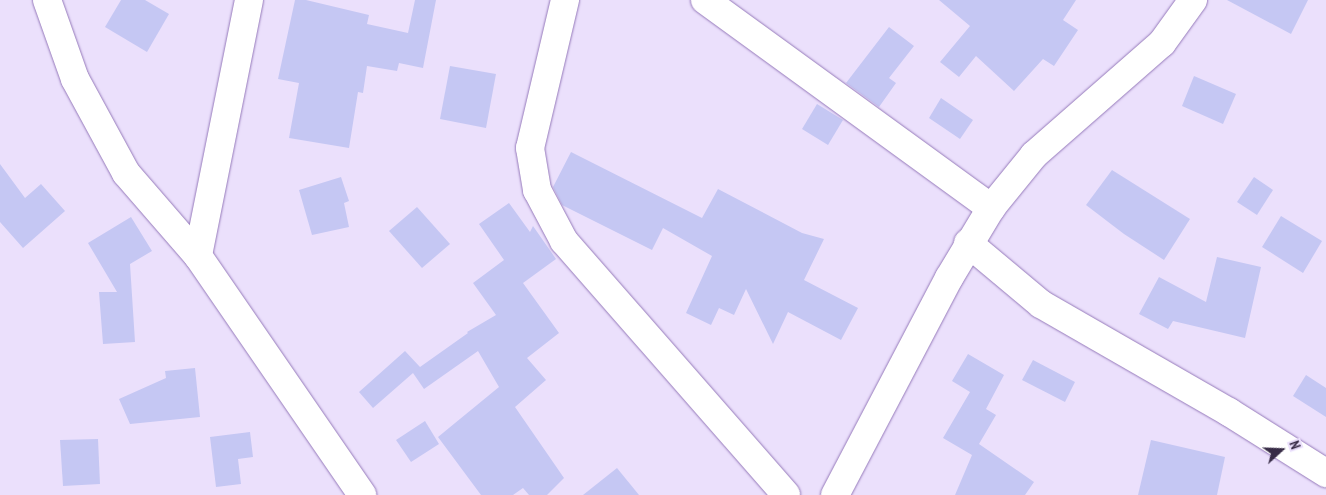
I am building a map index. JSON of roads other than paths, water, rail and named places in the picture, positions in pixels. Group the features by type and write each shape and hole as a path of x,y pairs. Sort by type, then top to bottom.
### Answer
{"street":[{"path":"47,0 75,79 126,173 198,256 362,495"},
{"path":"198,256 249,0"},
{"path":"564,0 530,148 537,190 564,242 786,495"},
{"path":"705,0 991,208"},
{"path":"835,495 968,243 991,208 1034,155 1162,43 1194,0"},
{"path":"968,243 1041,304 1229,412 1326,473"}]}
